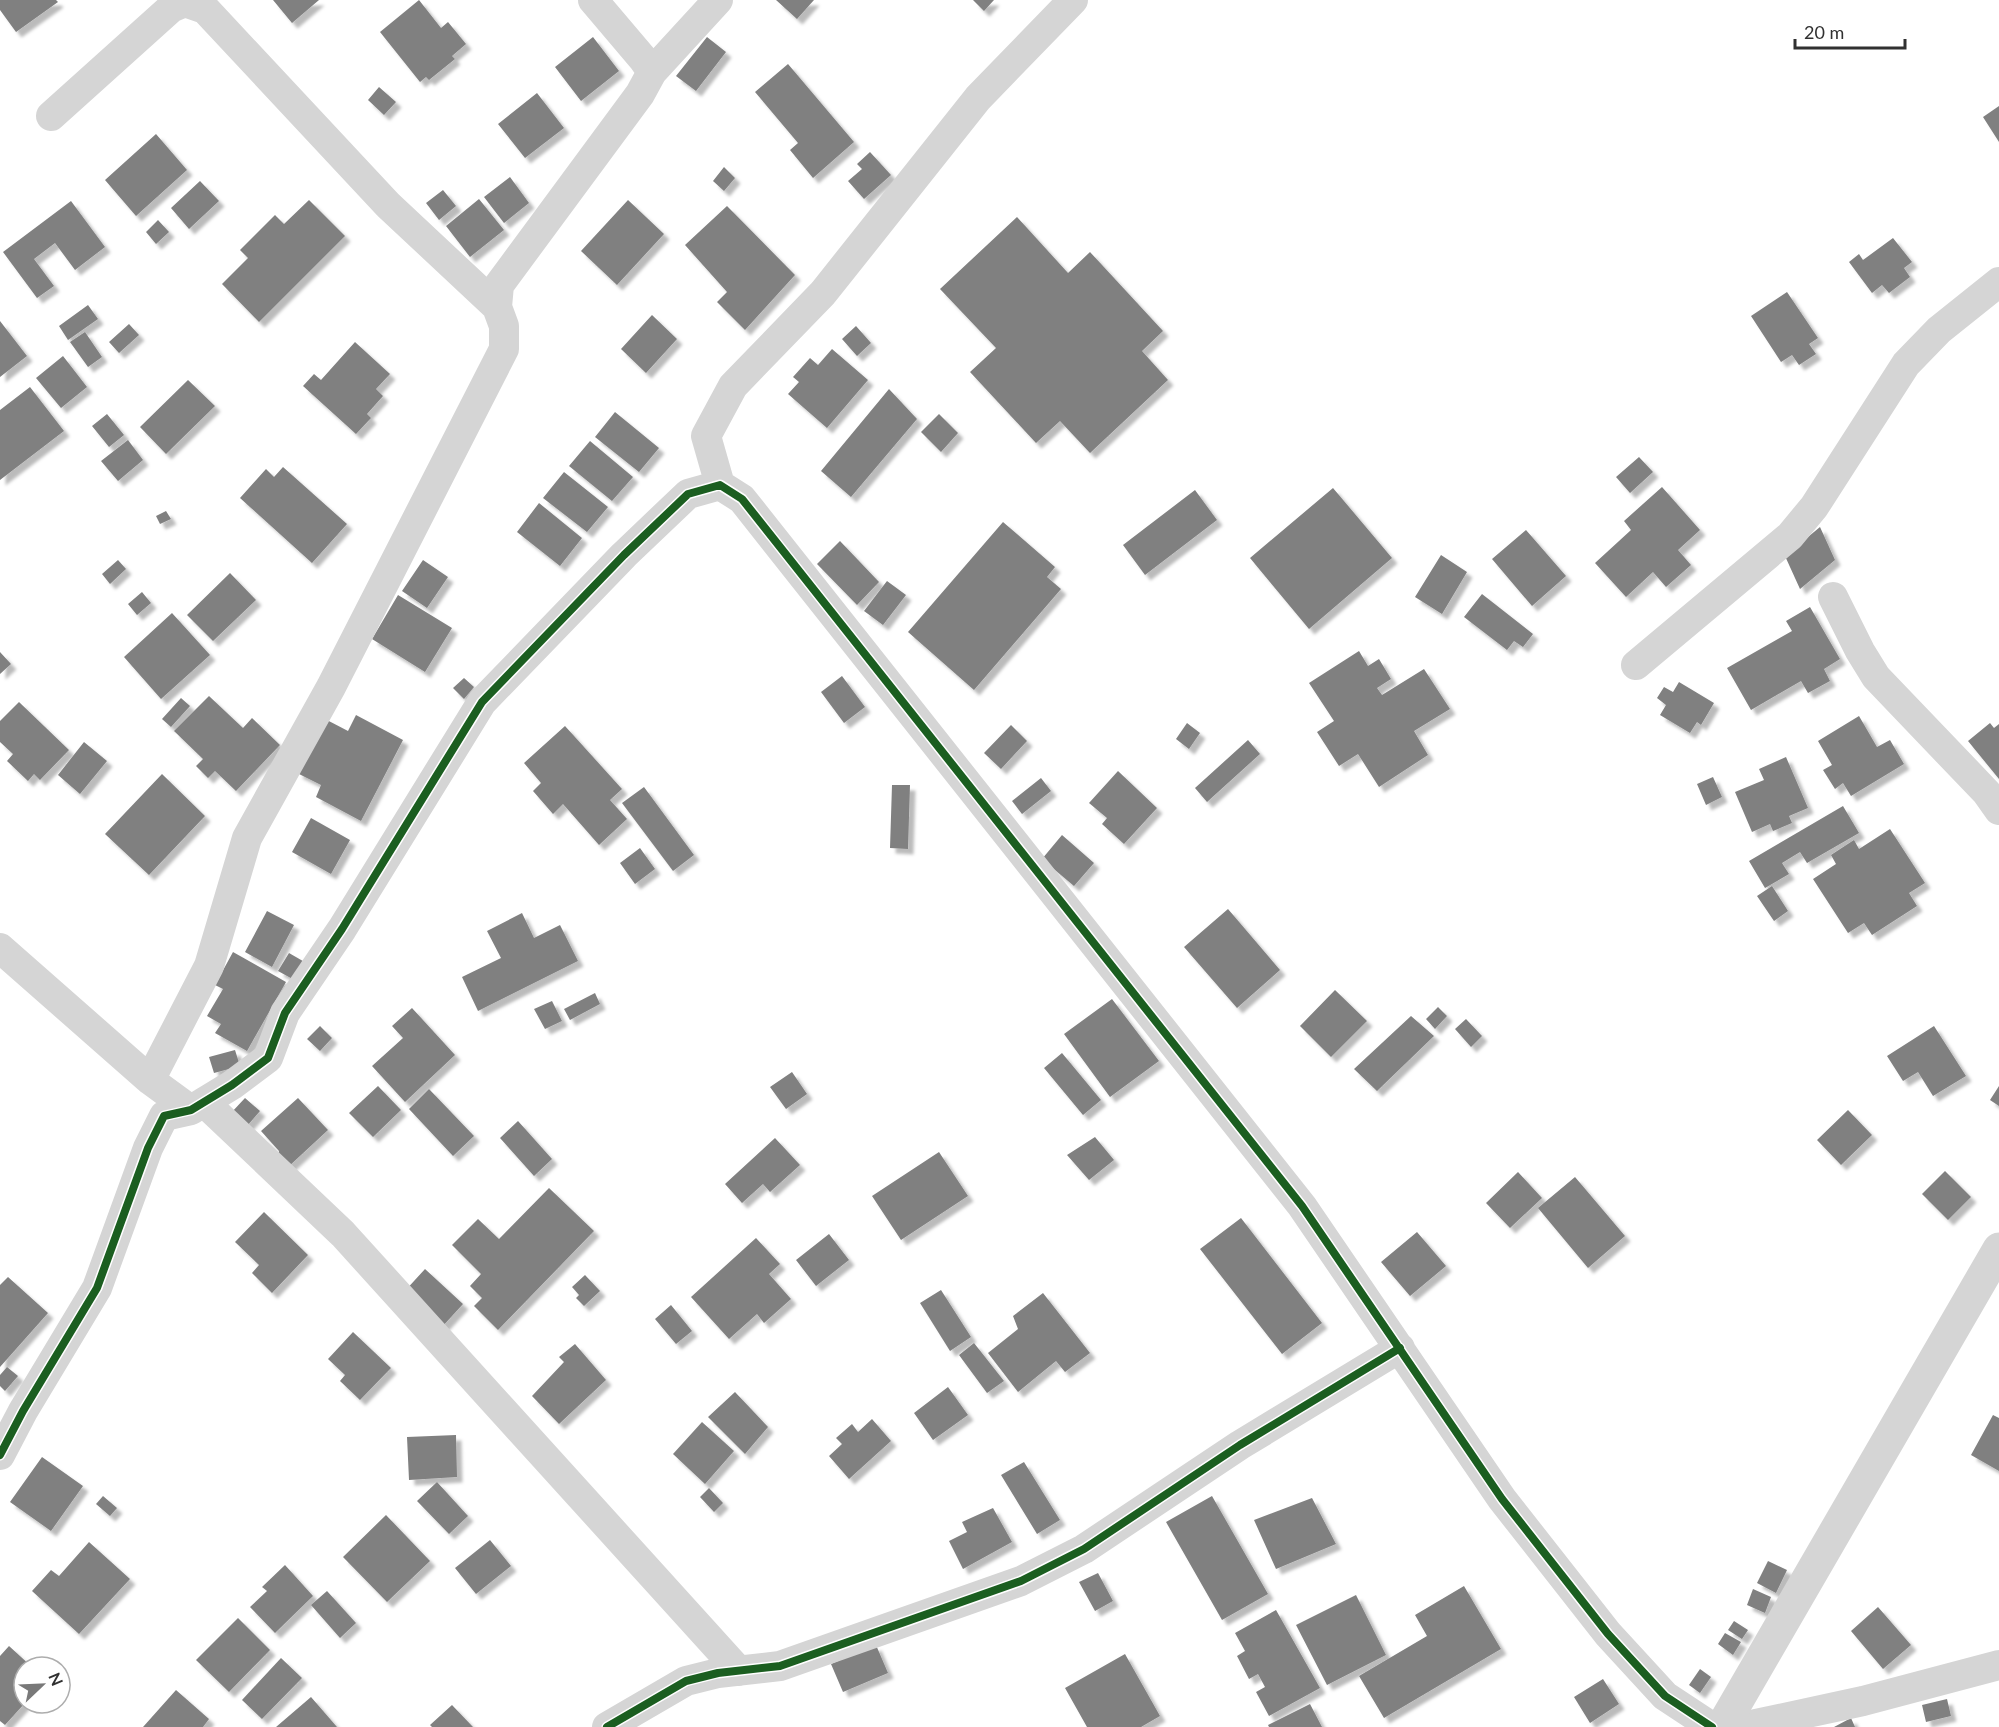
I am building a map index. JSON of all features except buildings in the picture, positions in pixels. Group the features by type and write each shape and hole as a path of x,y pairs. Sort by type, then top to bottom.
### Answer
{"street":[{"path":"593,0 652,72"},
{"path":"150,1080 209,966 248,838 331,687 504,349 504,326 497,307 499,285 640,94 652,72 718,0"},
{"path":"1073,0 978,98 823,293 733,386 705,436 720,485 742,499 1302,1206 1502,1499 1608,1634 1665,1696 1712,1727"},
{"path":"51,116 171,8 185,2 206,9 388,205 497,307"},
{"path":"1636,665 1790,536 1814,507 1906,364 1938,330 1999,282"},
{"path":"0,1455 23,1411 97,1288 148,1148 164,1116 197,1106 232,1085 268,1058 285,1013 342,929 482,702 624,555 688,494 720,485"},
{"path":"1833,597 1876,677 1987,794 1999,810"},
{"path":"0,948 150,1080 197,1106 343,1234 739,1671"},
{"path":"1722,1727 1999,1249"},
{"path":"607,1727 686,1681 718,1673 780,1666 1021,1581 1084,1549 1240,1444 1400,1348"},
{"path":"1742,1727 1863,1701 1999,1665"}],"cycle path":[{"path":"0,1455 23,1411 97,1288 148,1148 164,1116 191,1110 232,1085 268,1058 285,1013 342,929 482,702 624,555 688,494 720,485 742,499 1302,1206 1502,1499 1608,1634 1665,1696 1712,1727"},
{"path":"607,1727 686,1681 718,1673 780,1666 1021,1581 1084,1549 1240,1445 1400,1348"}]}
